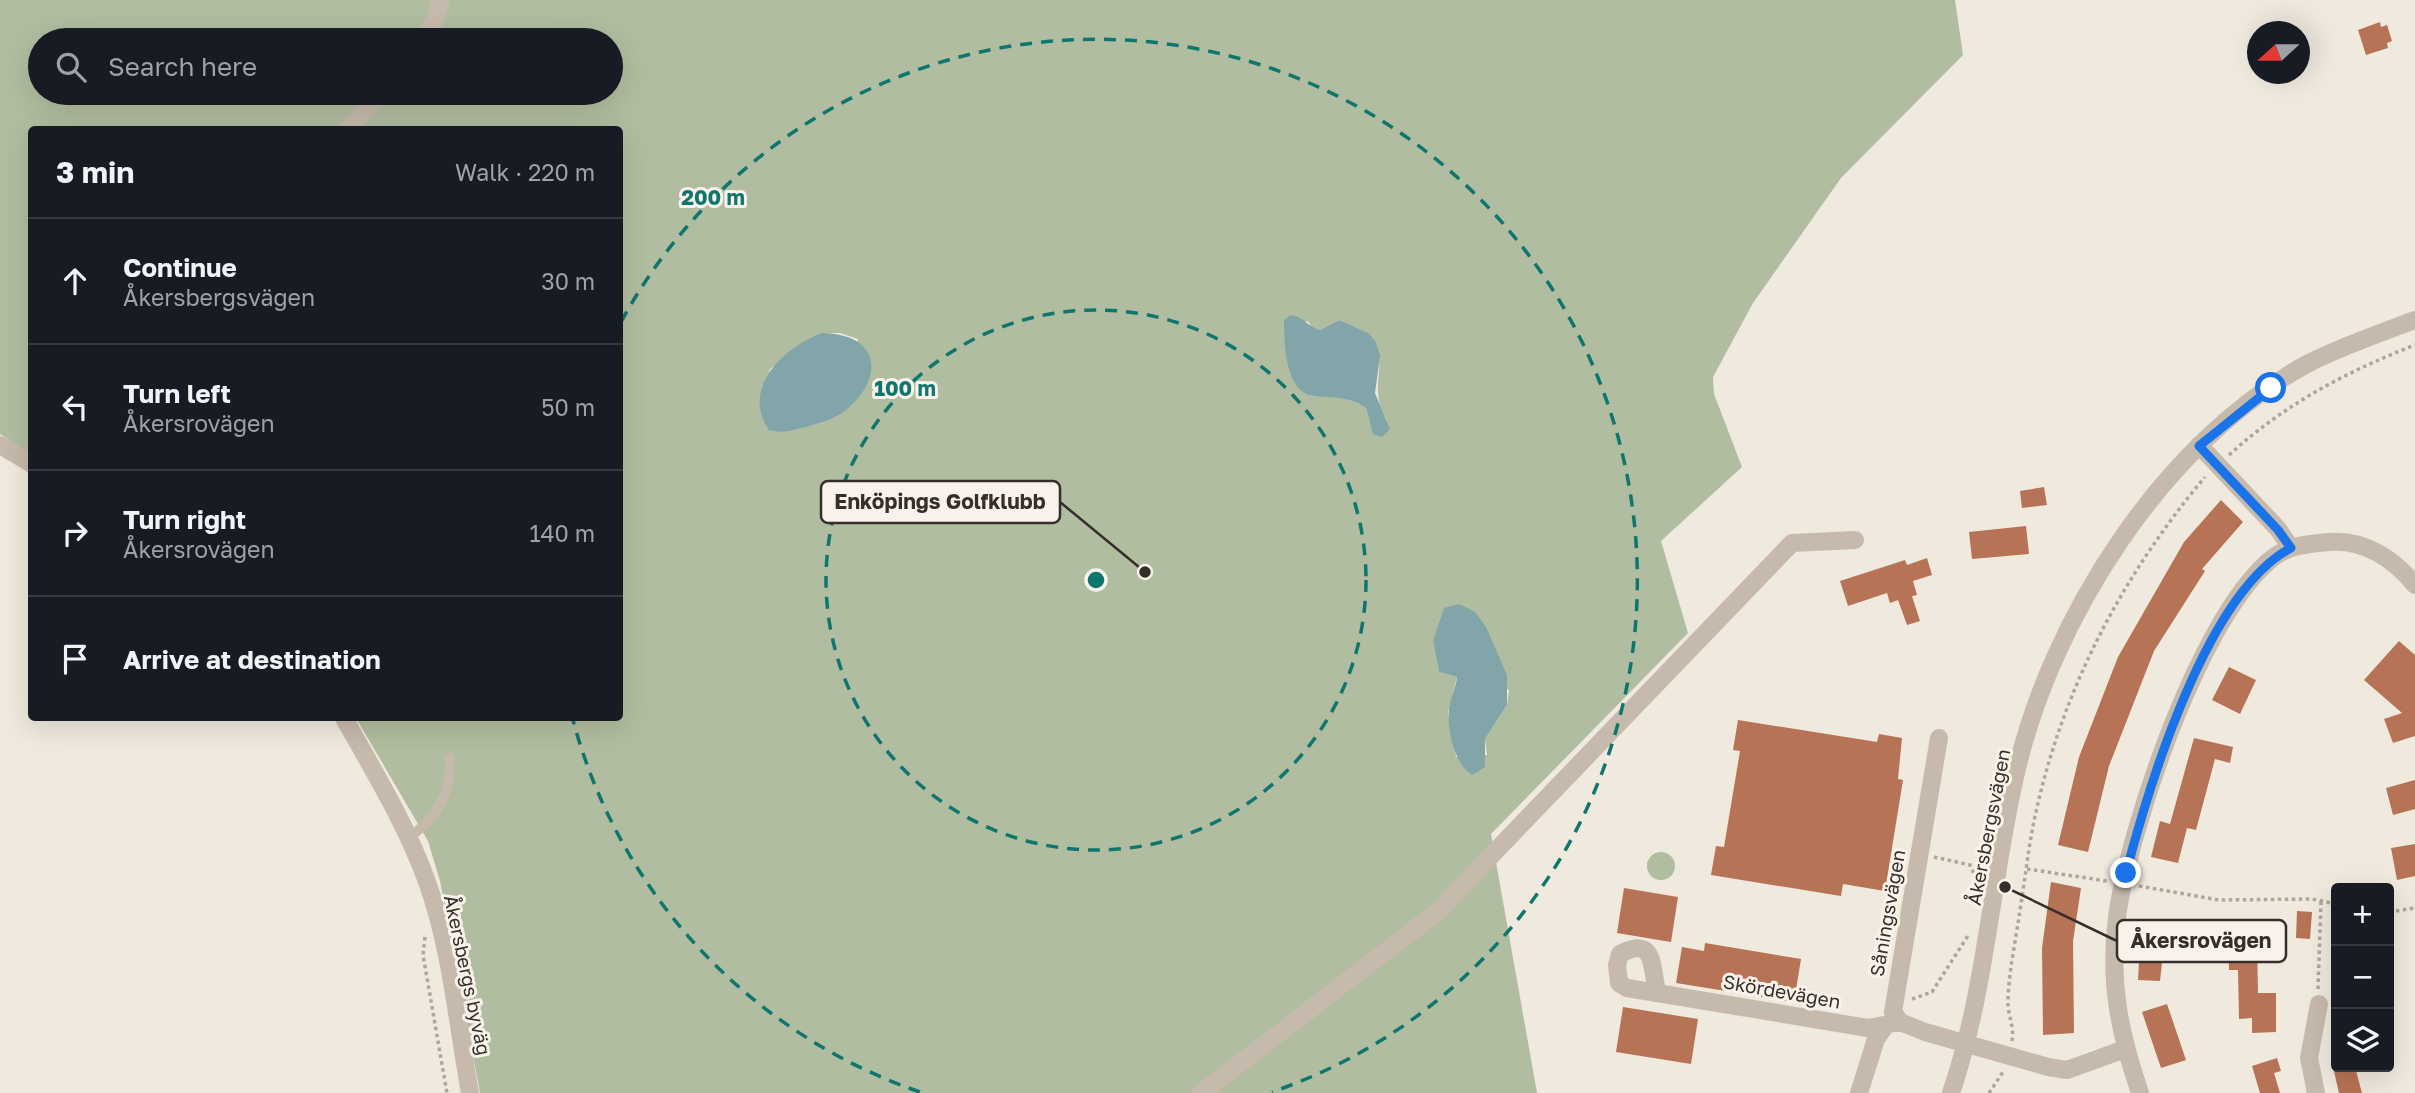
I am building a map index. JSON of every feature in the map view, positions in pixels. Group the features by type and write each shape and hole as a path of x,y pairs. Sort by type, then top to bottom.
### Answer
{"street":[{"path":"429,28 441,0"},
{"path":"351,126 370,105"},
{"name":"Åkersbergsvägen","path":"1951,1093 1968,1044 1986,954 2015,776 2041,692 2077,614 2102,569 2130,526 2199,446 2241,410 2305,365 2346,345 2415,320"},
{"path":"0,445 28,462"},
{"path":"2199,446 2291,548"},
{"path":"1201,1093 1437,912 1791,543 1854,540"},
{"path":"2140,1093 2118,1022 2113,972 2117,915 2149,788 2195,677 2242,592 2274,556 2291,548 2339,541 2363,547 2384,555 2415,585"},
{"name":"Åkersbergs byväg","path":"346,721 409,837 439,922 470,1093"},
{"name":"Såningsvägen","path":"1893,1024 1893,1001 1939,738"},
{"name":"Skördevägen","path":"1657,991 1868,1028 1893,1024"},
{"path":"2316,1093 2309,1058 2319,1004"},
{"path":"1859,1093 1876,1039 1893,1024 2067,1070 2125,1049"}],"lane":[{"path":"409,837 426,826 447,791 451,770 449,758"}],"path":[{"path":"1989,1093 2005,1068 2014,1034 2007,1002 2034,821 2059,727 2087,658 2117,600 2156,537 2218,465 2258,429 2308,394 2360,366 2415,345"},
{"path":"1919,855 1957,860 1970,865 1978,885"},
{"path":"2026,869 2219,900 2331,903"},
{"path":"2319,1004 2321,901"},
{"path":"2394,911 2415,908"},
{"path":"439,922 427,932 423,955 447,1093"},
{"path":"1893,1001 1919,998 1932,992 1974,924"}],"green space":[{"path":"0,0 1955,0 1963,55 1841,178 1753,303 1713,377 1714,394 1742,467 1661,541 1688,633 1491,834 1537,1093 480,1093 440,881 428,841 358,721 623,721 623,126 28,126 28,452 0,434","holes":["1339,320 1376,342 1379,354 1379,399 1387,420 1370,423 1366,408 1353,401 1326,395 1312,396 1288,364 1284,330 1308,321 1312,328 1320,330","822,333 840,333 858,339 839,415 808,426 761,402 770,369","1433,641 1509,690 1507,705 1485,739 1487,755 1456,757 1448,712 1457,677 1439,672"]},
{"path":"1661,852 1671,856 1675,866 1671,876 1661,880 1651,876 1647,866 1651,856"}],"water":[{"path":"1291,315 1320,330 1339,320 1368,333 1376,342 1380,356 1375,393 1390,429 1382,437 1373,434 1366,408 1347,399 1304,393 1297,386 1288,365 1285,341 1284,320"},
{"path":"822,333 842,335 857,341 866,350 871,361 871,374 866,387 856,400 834,418 792,430 769,430 761,414 760,399 770,371 794,348"},
{"path":"1459,604 1475,612 1486,627 1507,675 1507,705 1485,739 1485,767 1472,775 1456,755 1449,727 1449,709 1457,677 1439,672 1433,641 1444,608"}],"building":[{"path":"2380,22 2381,27 2387,25 2392,41 2387,43 2388,48 2366,55 2358,30"},
{"path":"2044,487 2047,505 2022,508 2020,491"},
{"path":"2221,500 2243,522 2202,569 2205,571 2154,651 2109,766 2088,852 2058,845 2079,757 2118,657 2184,542"},
{"path":"2026,526 2029,554 1972,559 1969,532"},
{"path":"1927,558 1932,575 1913,581 1917,595 1912,596 1920,621 1907,625 1898,600 1890,603 1887,593 1848,606 1840,581 1905,560 1907,565"},
{"path":"2399,641 2415,655 2415,736 2393,743 2384,719 2402,713 2364,680"},
{"path":"2229,667 2256,680 2240,714 2212,700"},
{"path":"1738,720 1877,742 1879,734 1902,738 1898,779 1903,780 1885,891 1843,884 1841,896 1711,875 1716,846 1724,847 1740,751 1733,750"},
{"path":"2194,738 2233,747 2230,763 2215,759 2196,830 2187,828 2178,863 2151,857 2160,821 2170,824"},
{"path":"2415,780 2415,809 2393,815 2386,788"},
{"path":"2415,844 2415,876 2397,880 2391,848"},
{"path":"2051,882 2081,888 2073,941 2074,1033 2043,1035 2042,948"},
{"path":"1624,888 1678,897 1671,942 1617,933"},
{"path":"2297,911 2312,912 2310,939 2296,938"},
{"path":"2228,922 2267,923 2268,942 2257,943 2258,993 2276,993 2276,1032 2252,1033 2252,1018 2239,1019 2238,970 2229,970"},
{"path":"2141,925 2172,927 2169,963 2162,963 2160,981 2138,980"},
{"path":"1705,943 1801,959 1794,1002 1676,983 1682,947 1704,951"},
{"path":"2167,1004 2186,1060 2161,1068 2142,1012"},
{"path":"1623,1007 1698,1019 1691,1064 1616,1052"},
{"path":"2277,1058 2281,1071 2274,1073 2280,1093 2260,1093 2252,1066"},
{"path":"2334,1072 2356,1072 2362,1093 2339,1093"}],"place":[{"name":"Enköpings Golfklubb","path":"1145,572"},
{"name":"Åkersrovägen","path":"2005,887"}],"route":[{"path":"2126,873 2149,788 2166,740 2217,632 2256,574 2274,556 2291,548 2278,530 2199,446 2271,388"}]}
